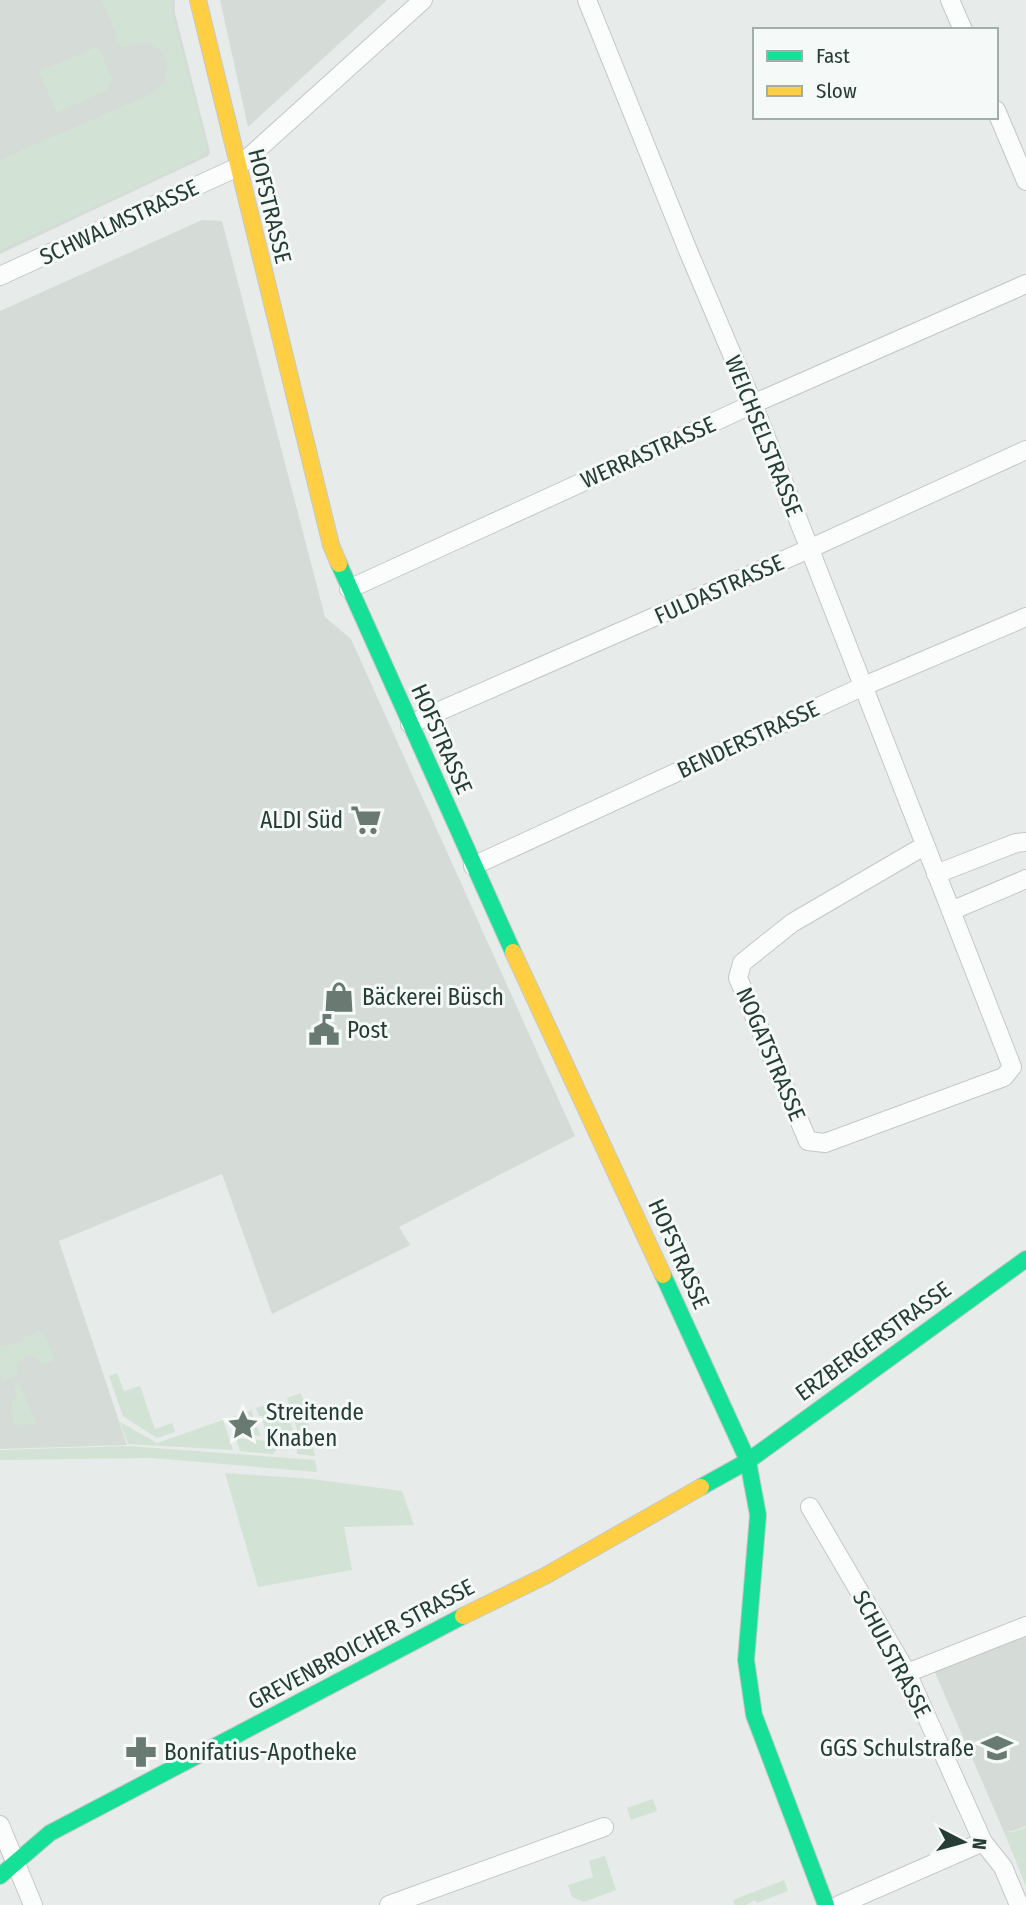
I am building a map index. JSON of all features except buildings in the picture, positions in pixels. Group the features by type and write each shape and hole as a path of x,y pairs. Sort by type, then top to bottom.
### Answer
{"street":[{"name":"HOFSTRASSE","path":"198,0 331,545 473,866 606,1148 748,1461 758,1515 746,1660 754,1715 825,1905"},
{"name":"SCHWALMSTRASSE","path":"0,276 238,167 423,0"},
{"name":"WEICHSELSTRASSE","path":"587,0 753,404 1012,1067"},
{"path":"950,0 962,28"},
{"path":"998,115 1026,181"},
{"name":"WERRASTRASSE","path":"349,589 753,404 1026,284"},
{"name":"FULDASTRASSE","path":"410,724 809,549 1026,450"},
{"name":"BENDERSTRASSE","path":"473,866 864,687 1026,617"},
{"path":"936,874 1016,843 1026,842"},
{"name":"NOGATSTRASSE","path":"924,846 792,923 742,963 738,978 808,1141 825,1143 1004,1077 1012,1067"},
{"path":"951,911 1026,879"},
{"name":"ERZBERGERSTRASSE","path":"748,1461 1026,1259"},
{"name":"GREVENBROICHER STRASSE","path":"0,1876 50,1833 478,1608 545,1576 748,1461"},
{"name":"SCHULSTRASSE","path":"810,1507 907,1673 983,1842 1003,1867 1019,1905"},
{"path":"907,1673 1026,1626"},
{"path":"0,1825 33,1905"},
{"path":"390,1905 604,1827"},
{"path":"839,1905 983,1842"}],"shaded area":[{"path":"0,0 175,0 175,13 210,152 208,156 0,254"},
{"path":"220,0 387,0 248,127"},
{"path":"202,220 222,221 325,617 351,639 575,1136 399,1227 410,1245 272,1314 222,1174 59,1241 127,1445 0,1449 0,311"},
{"name":"GGS Schulstraße","path":"1026,1631 1026,1826 1004,1832 934,1670"}],"green space":[{"path":"102,0 172,0 172,13 207,149 198,158 0,250 0,160 154,93 165,81 167,62 159,48 148,43 122,47 114,39 118,37"},
{"path":"98,47 112,79 107,90 57,112 39,71"},
{"path":"39,1331 44,1334 55,1360 43,1364 36,1357 26,1356 17,1363 17,1375 3,1380 0,1373 0,1347 24,1341 23,1338"},
{"path":"117,1373 124,1391 140,1386 155,1429 172,1423 175,1432 157,1438 123,1416 109,1376"},
{"path":"19,1382 36,1424 13,1425 12,1400 18,1397 13,1385"},
{"path":"301,1393 315,1456 297,1454 297,1429 287,1398"},
{"path":"282,1400 293,1430 292,1438 266,1436 262,1416 259,1416 256,1408"},
{"path":"252,1410 255,1427 261,1436 234,1433 229,1418"},
{"path":"223,1420 233,1450 128,1444 120,1422 157,1443"},
{"path":"236,1438 277,1442 276,1450 273,1454 240,1451"},
{"path":"128,1446 315,1460 317,1472 152,1458 0,1460 0,1450"},
{"path":"225,1473 312,1479 402,1491 414,1525 344,1527 352,1570 258,1587"},
{"path":"653,1799 657,1811 631,1820 627,1808"},
{"path":"1026,1827 1026,1886 1004,1832"},
{"path":"605,1856 616,1890 584,1902 572,1897 568,1885 593,1877 589,1861"},
{"path":"784,1880 788,1891 757,1903 755,1900 746,1905 735,1905 733,1900"}],"traffic: fast":[{"path":"339,564 513,952"},
{"path":"701,1487 748,1461 1026,1259"},
{"path":"663,1275 748,1461 758,1515 746,1660 754,1715 826,1905"},
{"path":"0,1876 50,1833 463,1616"}],"traffic: slow":[{"path":"198,0 331,545 339,564"},
{"path":"513,952 663,1275"},
{"path":"463,1616 545,1576 701,1487"}],"place":[{"name":"ALDI Süd","path":"366,820"},
{"name":"Bäckerei Büsch","path":"339,997"},
{"name":"Post","path":"324,1030"},
{"name":"Streitende Knaben","path":"243,1425"},
{"name":"GGS Schulstraße","path":"997,1748"},
{"name":"Bonifatius-Apotheke","path":"141,1752"}]}
